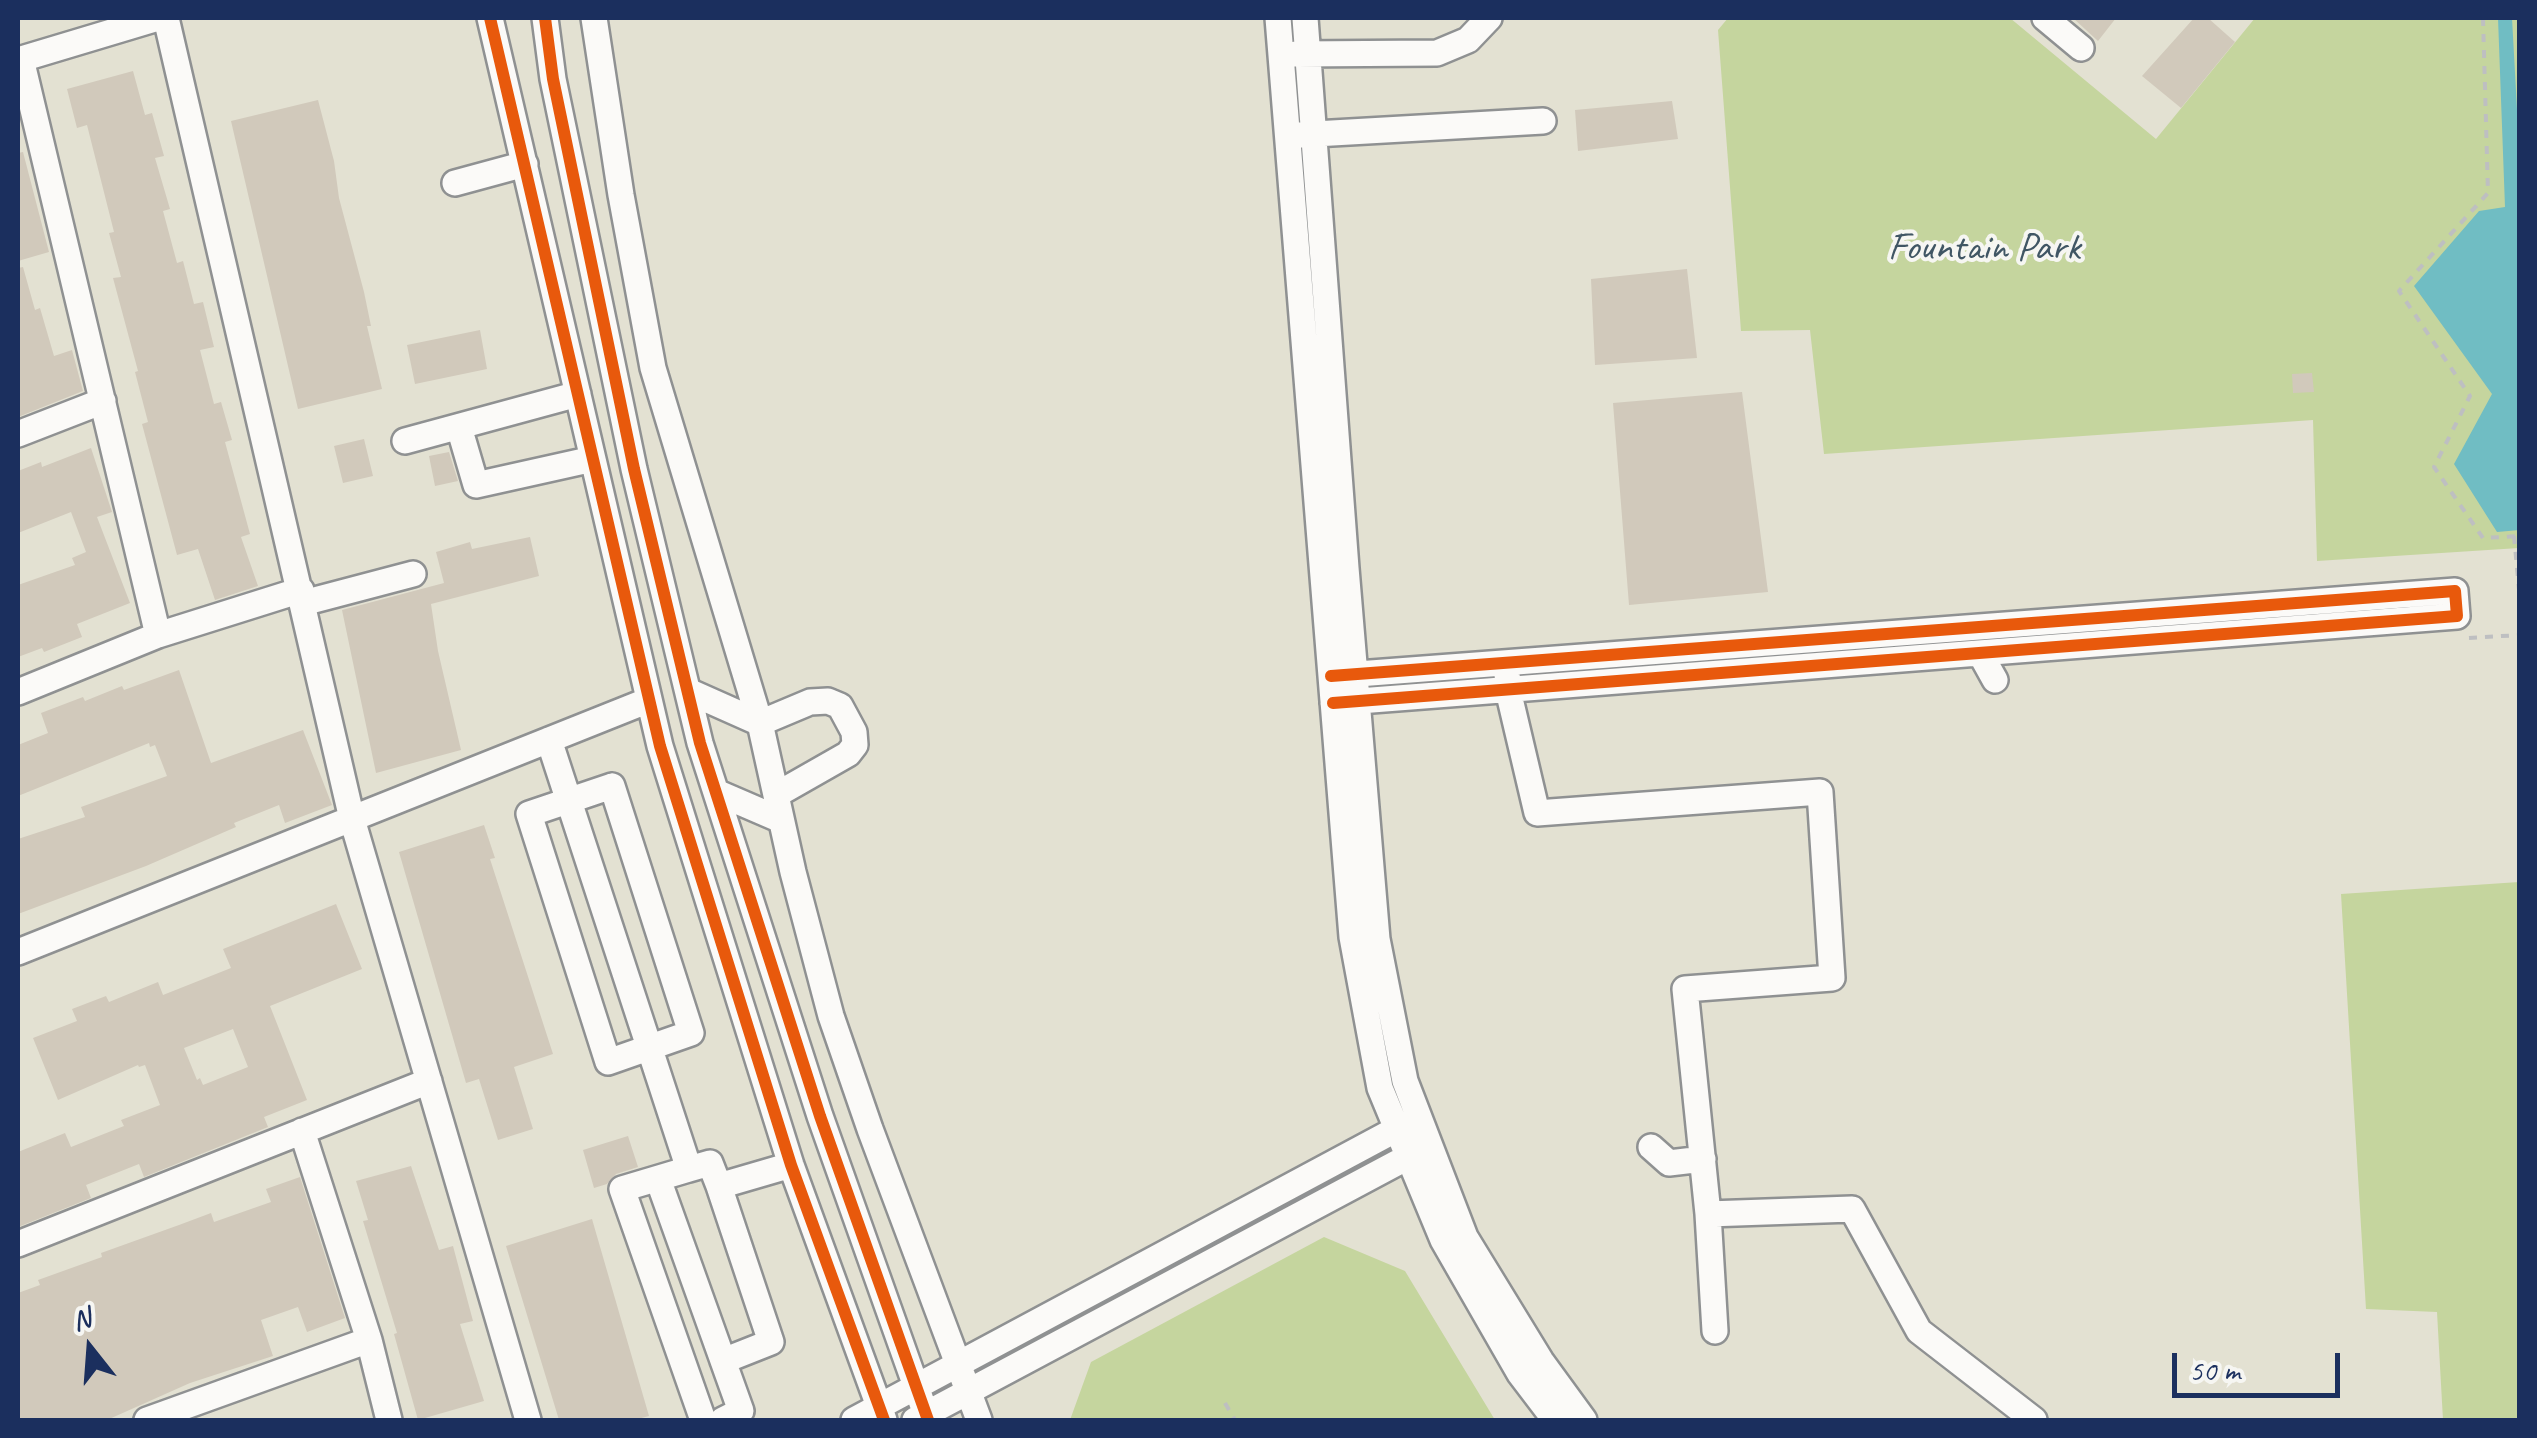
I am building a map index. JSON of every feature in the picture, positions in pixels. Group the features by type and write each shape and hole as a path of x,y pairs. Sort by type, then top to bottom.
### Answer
{"street":[{"path":"158,635 19,60 162,18 352,819 523,1418"},
{"path":"490,18 660,746 790,1165 882,1414"},
{"path":"545,18 553,78 634,469 688,691 716,792 820,1116 916,1387 923,1419 1419,1151"},
{"path":"594,18 653,368 760,723 832,1016 979,1420"},
{"path":"1278,18 1343,675"},
{"path":"1306,18 1345,702 1352,936 1380,1088 1408,1123 1444,1240 1520,1374 1554,1420"},
{"path":"1280,55 1437,54 1468,40 1489,18"},
{"path":"2044,18 2081,48"},
{"path":"1287,136 1543,121"},
{"path":"455,184 526,164"},
{"path":"406,441 578,394"},
{"path":"18,434 103,401"},
{"path":"459,426 476,485 593,460"},
{"path":"18,692 158,635 302,597 413,574"},
{"path":"1343,675 2424,606"},
{"path":"1345,702 1980,652 2032,660 2100,655 2192,636 2355,612"},
{"path":"2178,661 2192,636"},
{"path":"1980,652 1996,680"},
{"path":"1507,663 1508,690 1537,813 1820,792 1832,978 1685,989 1708,1214 1715,1331"},
{"path":"688,691 760,723 810,702 828,701 840,706 854,732 854,745 848,754 778,808"},
{"path":"352,819 649,700"},
{"path":"549,740 689,1170"},
{"path":"612,786 691,1033 608,1062 529,814 568,801 612,786"},
{"path":"716,792 778,808"},
{"path":"18,952 352,819"},
{"path":"18,1244 429,1081"},
{"path":"854,1420 882,1414 916,1387 1408,1123"},
{"path":"302,1132 369,1340 390,1420"},
{"path":"1651,1147 1669,1162 1703,1159"},
{"path":"1419,1151 1465,1236 1542,1362 1584,1420"},
{"path":"704,1420 622,1190 710,1163 772,1342 723,1360"},
{"path":"718,1186 790,1165"},
{"path":"658,1179 740,1411 723,1420"},
{"path":"1708,1214 1852,1209 1919,1330 2034,1420"},
{"path":"1229,1220 1243,1246"},
{"path":"147,1420 369,1340"}],"path":[{"path":"2483,18 2488,192 2399,291 2470,396 2434,468 2482,538 2517,536 2520,600"},
{"path":"2469,638 2520,635"},
{"path":"1225,1403 1234,1420"}],"green space":[{"name":"Fountain Park","path":"1728,18 2010,18 2156,139 2255,18 2519,18 2519,548 2317,561 2313,420 1824,454 1810,330 1741,331 1718,30"},
{"path":"2519,882 2519,1420 2443,1420 2437,1312 2366,1309 2341,894"},
{"path":"1324,1237 1405,1271 1495,1420 1070,1420 1091,1362"}],"water":[{"path":"2498,18 2512,18 2519,146 2520,530 2497,532 2454,464 2492,394 2414,286 2479,211 2505,207"}],"building":[{"path":"2073,18 2116,18 2098,41"},
{"path":"2194,18 2208,18 2235,42 2181,108 2142,76"},
{"path":"133,71 145,115 152,113 164,156 155,158 170,209 163,211 177,263 183,261 194,304 203,302 214,347 200,350 214,404 221,402 232,440 225,442 250,534 241,537 258,586 215,600 198,549 177,555 142,424 148,422 135,372 138,371 113,278 121,277 109,233 114,232 87,125 77,128 67,89"},
{"path":"318,100 364,292 371,326 367,326 382,389 298,409 231,121"},
{"path":"1672,101 1678,139 1578,151 1575,110"},
{"path":"23,152 49,252 18,261 18,153"},
{"path":"23,267 54,356 72,350 83,391 18,417 18,268"},
{"path":"1687,269 1697,358 1595,365 1591,279"},
{"path":"480,330 487,369 415,384 407,345"},
{"path":"2312,373 2314,392 2293,393 2292,374"},
{"path":"1742,392 1768,592 1629,605 1613,403"},
{"path":"364,439 373,476 343,483 334,446"},
{"path":"91,448 112,512 97,517 130,603 77,624 82,637 18,657 18,585 75,565 72,558 86,552 71,512 18,533 18,471 41,462 42,467"},
{"path":"449,452 458,481 435,486 429,456"},
{"path":"530,537 539,576 431,604 461,750 376,773 342,610 444,583 436,552 470,542 472,549"},
{"path":"179,670 211,763 303,730 332,805 285,823 279,805 146,866 18,914 18,839 85,817 81,807 167,776 155,745 150,747 149,743 18,796 18,745 48,733 41,713"},
{"path":"484,825 495,858 490,859 553,1054 514,1067 533,1129 498,1140 479,1079 466,1083 399,852"},
{"path":"336,904 362,969 270,1006 307,1100 264,1117 268,1127 144,1177 139,1164 86,1185 91,1198 18,1227 18,1152 65,1133 71,1147 124,1126 121,1120 160,1105 145,1065 58,1100 33,1038 77,1021 72,1009 106,996 109,1002 158,982 163,995 231,968 223,949","holes":["233,1029 248,1067 203,1085 200,1078 197,1080 184,1048"]},
{"path":"628,1136 638,1167 616,1174 607,1184 594,1188 583,1150"},
{"path":"411,1166 439,1250 453,1246 473,1321 460,1324 484,1401 418,1420 363,1221 368,1220 356,1181"},
{"path":"300,1177 345,1318 307,1332 298,1307 261,1320 273,1356 190,1383 107,1420 18,1420 18,1293 40,1285 38,1280 102,1257 101,1253 211,1213 214,1222 271,1202 266,1189"},
{"path":"592,1219 649,1416 634,1420 559,1420 506,1246"}],"cycle path":[{"path":"490,18 660,746 791,1165 884,1420"},
{"path":"545,18 553,79 634,469 700,743 820,1116 928,1420"},
{"path":"1331,676 2455,591 2457,616 1333,703"}]}
